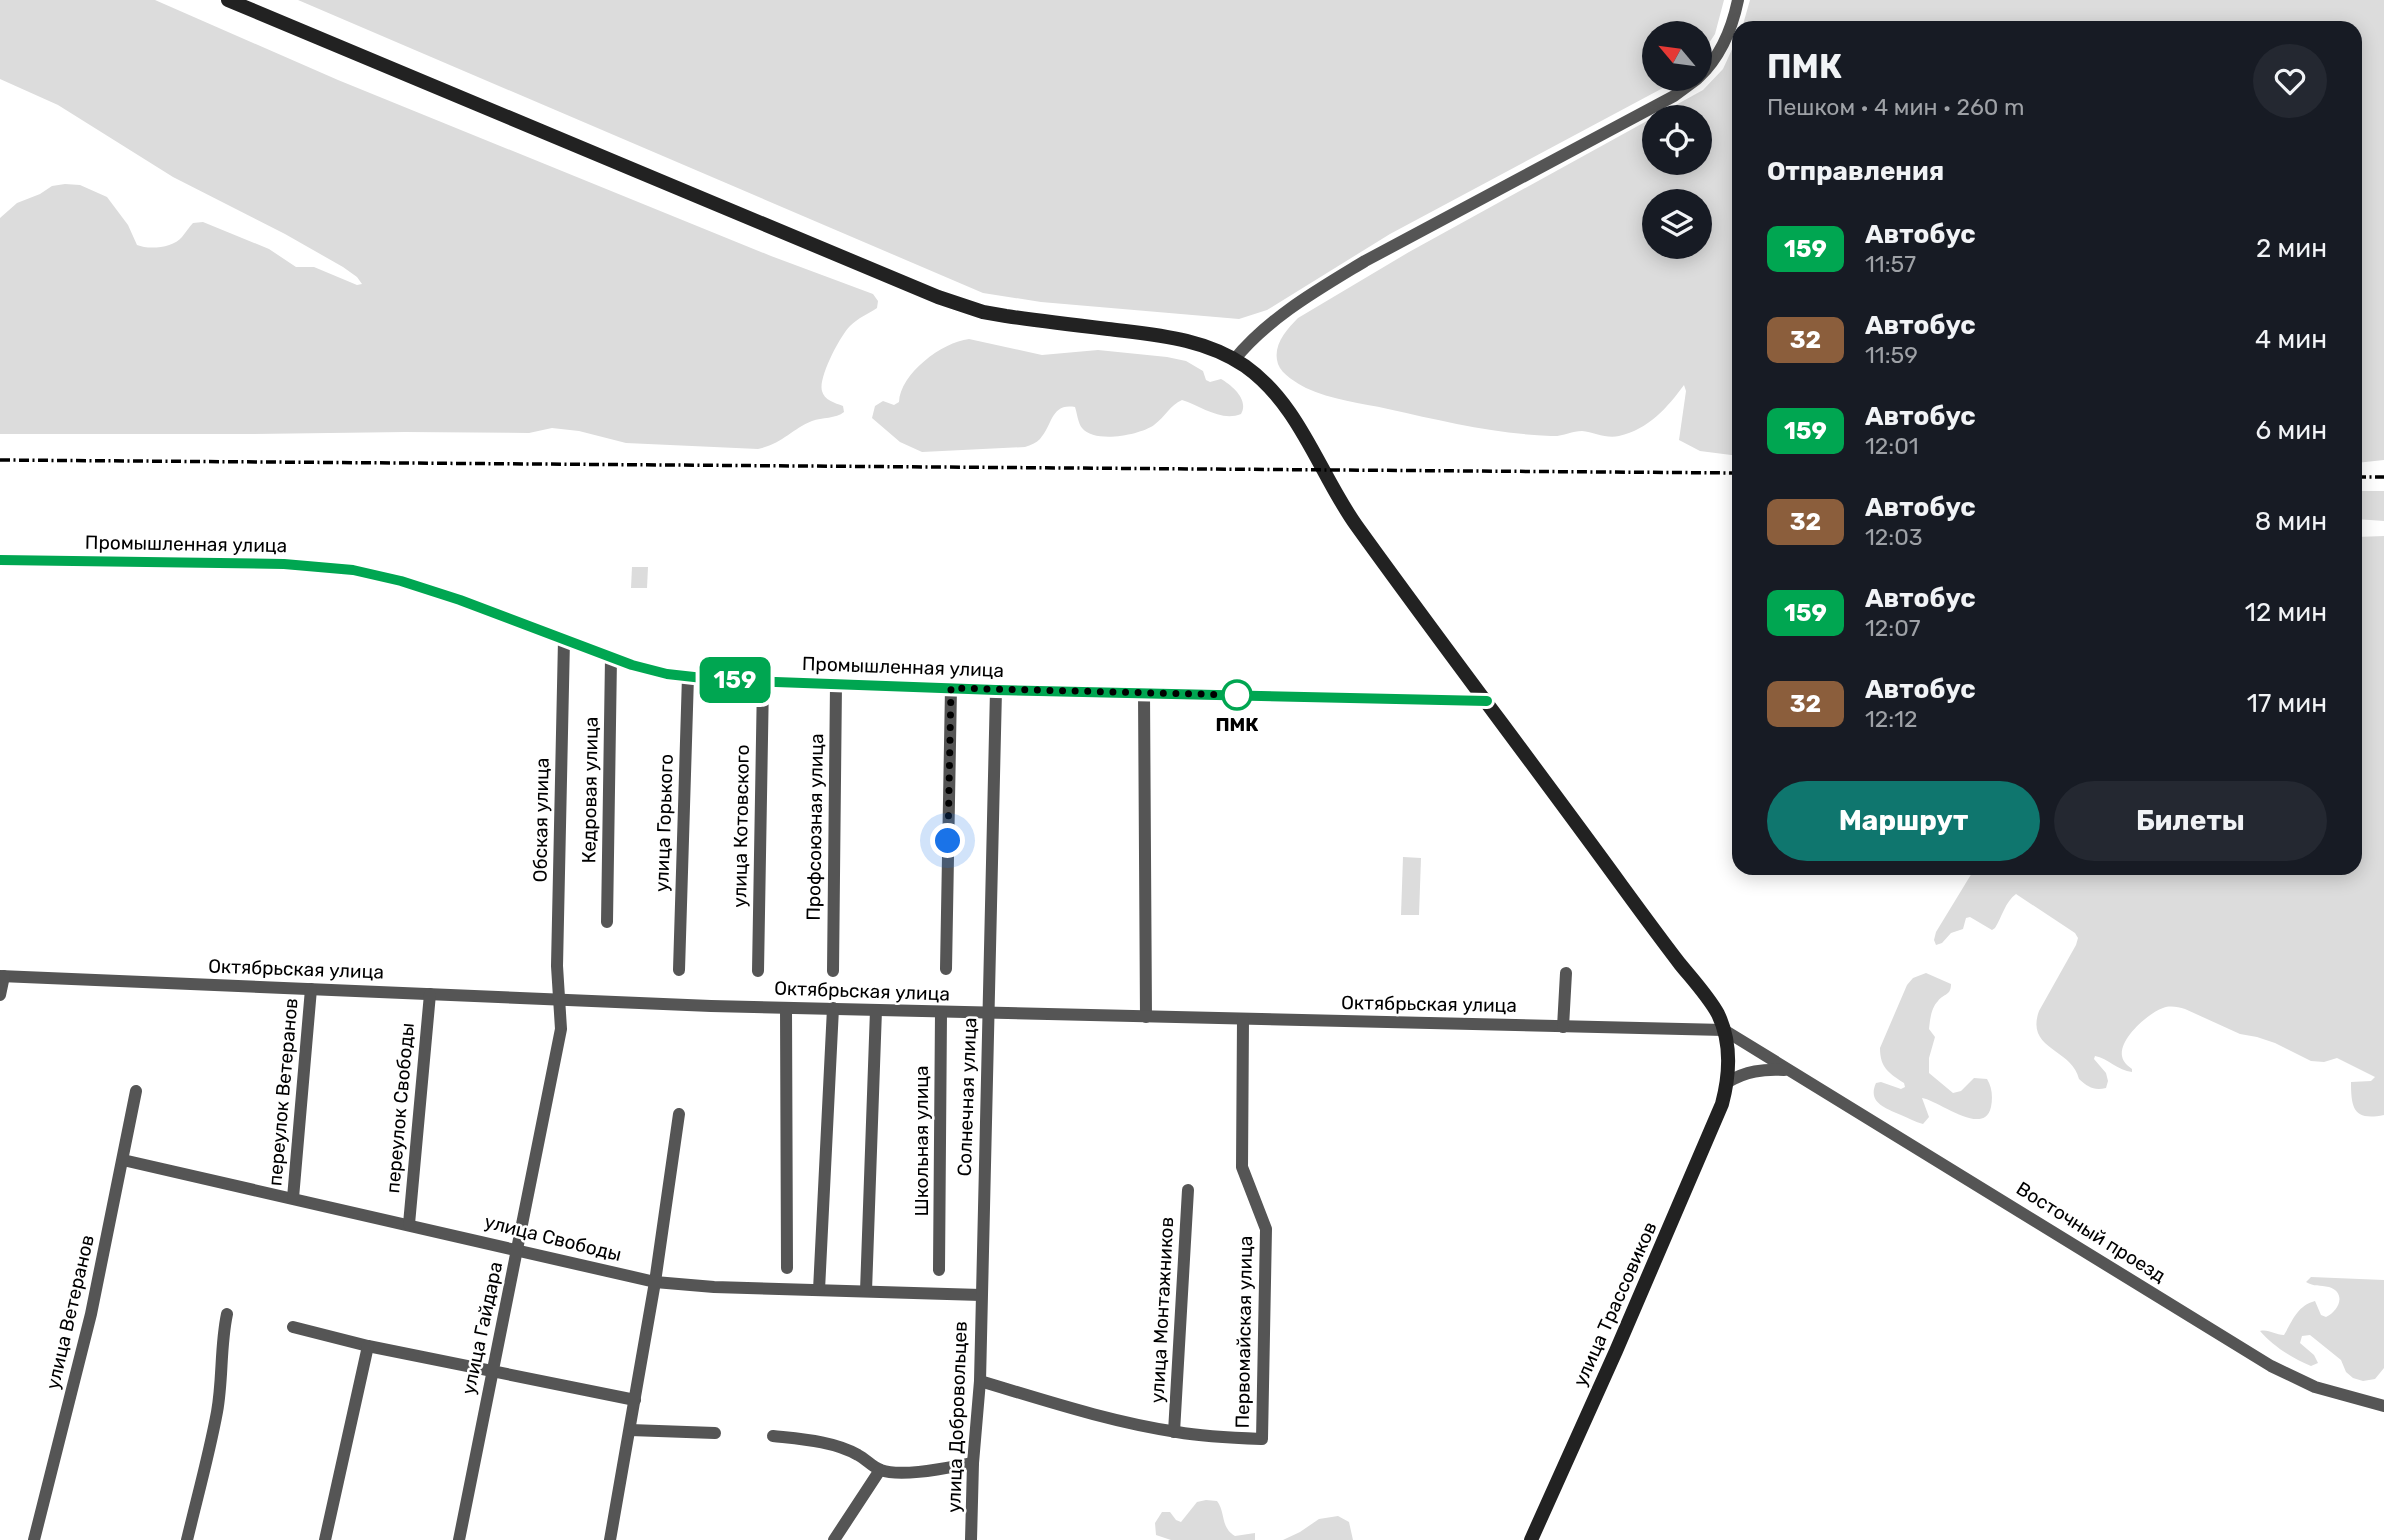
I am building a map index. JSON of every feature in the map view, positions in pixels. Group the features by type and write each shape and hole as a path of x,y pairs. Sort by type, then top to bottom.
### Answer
{"main road":[{"path":"228,0 959,305 1006,316 1178,338 1213,348 1234,360 1263,381 1288,412 1304,434 1345,509 1650,925 1704,994 1724,1030"},
{"name":"Промышленная улица","path":"0,560 284,564 375,574 434,591 611,658 648,670 688,676 996,690 1487,701"},
{"name":"улица Трассовиков","path":"1531,1540 1722,1104 1728,1082 1728,1051 1724,1030"}],"street":[{"path":"1712,62 1727,36 1738,0"},
{"path":"1234,360 1250,341 1270,324 1318,289 1681,91"},
{"name":"Обская улица","path":"561,1000 557,966 564,640"},
{"name":"Кедровая улица","path":"607,922 611,658"},
{"name":"улица Горького","path":"679,970 688,676"},
{"name":"улица Котовского","path":"758,971 763,681"},
{"name":"Профсоюзная улица","path":"833,971 836,684"},
{"path":"946,969 951,688"},
{"name":"Солнечная улица","path":"981,1295 996,690"},
{"path":"1144,693 1146,1017"},
{"path":"1563,1027 1566,973"},
{"path":"0,995 2,976"},
{"name":"Октябрьская улица","path":"2,976 941,1013 1724,1030"},
{"name":"переулок Ветеранов","path":"293,1198 311,989"},
{"name":"переулок Свободы","path":"409,1224 430,994"},
{"name":"улица Гайдара","path":"459,1540 558,1051 561,1000"},
{"path":"786,1008 787,1268"},
{"path":"819,1290 833,1009"},
{"path":"866,1292 876,1010"},
{"name":"Школьная улица","path":"939,1270 941,1013"},
{"name":"Первомайская улица","path":"1244,1019 1242,1167 1266,1229 1262,1439"},
{"name":"Восточный проезд","path":"1724,1030 2271,1366 2315,1387 2384,1406"},
{"path":"1728,1082 1753,1071 1787,1070"},
{"name":"улица Ветеранов","path":"34,1540 93,1305 136,1091"},
{"path":"610,1540 655,1282 679,1114"},
{"name":"улица Свободы","path":"124,1160 655,1282 714,1287 981,1295"},
{"name":"улица Монтажников","path":"1174,1432 1188,1190"},
{"name":"улица Добровольцев","path":"971,1540 973,1463 980,1381 981,1295"},
{"path":"187,1540 216,1413 222,1338 227,1314"},
{"path":"293,1327 368,1346 635,1400"},
{"path":"325,1540 368,1346"},
{"name":"улица Монтажников","path":"980,1381 1123,1421 1174,1432 1262,1439"},
{"path":"630,1430 715,1433"},
{"path":"773,1436 841,1448 858,1454 880,1470 923,1471 973,1463"},
{"path":"834,1540 880,1470"}],"shaded area":[{"path":"0,0 155,0 338,80 771,256 873,294 878,301 877,308 846,331 823,377 823,394 830,401 843,406 844,412 812,421 774,444 758,449 626,443 579,431 552,428 529,433 0,434 0,218 17,203 52,186 80,185 107,197 128,225 137,245 142,247 167,246 178,241 193,223 203,222 269,249 296,267 314,267 357,285 362,284 343,267 173,177 58,105 0,79"},
{"path":"298,0 1724,0 1712,38 1712,21 1642,21 1642,91 1657,91 1390,234 1267,310 1239,319 1041,302 983,293"},
{"path":"1750,0 2384,0 2384,460 2362,462 2362,21 1744,21"},
{"path":"1732,49 1732,455 1700,451 1679,440 1686,391 1684,385 1656,416 1630,433 1609,437 1582,431 1551,436 1469,426 1336,398 1306,388 1280,368 1277,357 1279,345 1298,318 1409,252 1642,124 1642,175 1712,175 1712,105 1676,105 1701,91 1712,91 1712,81 1723,69"},
{"path":"969,339 1042,355 1098,350 1186,361 1203,371 1206,380 1210,382 1221,379 1230,385 1241,399 1243,409 1241,414 1226,416 1182,400 1147,429 1128,435 1107,437 1088,433 1081,426 1075,407 1067,407 1057,411 1040,439 1025,447 922,452 900,442 872,418 875,406 883,401 894,405 899,402 907,381 924,361 947,346"},
{"path":"2362,491 2384,491 2384,521 2362,519"},
{"path":"2384,536 2384,1115 2360,1114 2356,1111 2352,1099 2351,1082 2371,1081 2375,1077 2337,1058 2324,1062 2311,1061 2275,1043 2240,1034 2185,1009 2174,1007 2157,1011 2143,1021 2125,1042 2122,1056 2132,1072 2095,1056 2094,1059 2106,1073 2108,1081 2106,1088 2095,1089 2088,1086 2079,1079 2068,1061 2038,1034 2036,1024 2039,1011 2076,945 2078,938 2075,933 2016,894 1992,930 1970,917 1966,918 1963,929 1951,933 1942,943 1936,945 1936,932 1971,875 2362,875 2362,537"},
{"path":"632,567 648,567 647,588 631,588"},
{"path":"1403,857 1421,858 1419,915 1401,915"},
{"path":"1926,973 1951,984 1950,991 1940,998 1931,1014 1929,1029 1935,1037 1929,1058 1929,1073 1953,1093 1961,1091 1974,1078 1987,1079 1992,1092 1991,1107 1987,1116 1980,1119 1960,1115 1922,1098 1929,1117 1923,1124 1884,1107 1874,1095 1876,1083 1881,1082 1901,1089 1905,1087 1884,1065 1880,1048 1907,985 1913,978"},
{"path":"2311,1277 2384,1280 2384,1368 2375,1379 2363,1381 2353,1378 2346,1372 2341,1360 2310,1335 2302,1336 2300,1343 2314,1355 2318,1363 2311,1366 2284,1352 2260,1331 2284,1335 2300,1310 2315,1301 2321,1315 2326,1317 2334,1311 2339,1302 2338,1293 2329,1287 2306,1282"},
{"path":"1217,1501 1230,1532 1235,1536 1255,1533 1255,1540 1171,1540 1156,1535 1155,1523 1162,1512 1170,1512 1181,1522 1197,1502"},
{"path":"1338,1516 1349,1522 1353,1540 1283,1540 1319,1519"}],"railway":[{"path":"0,460 1732,473"},
{"path":"2362,477 2384,477"}],"bus line":[{"name":"159","path":"0,560 284,564 353,570 401,581 460,600 632,665 667,674 721,680 996,690 1487,701"}],"place":[{"name":"ПМК","path":"1237,695"}],"route":[{"path":"948,841 951,688 1237,695"}]}
